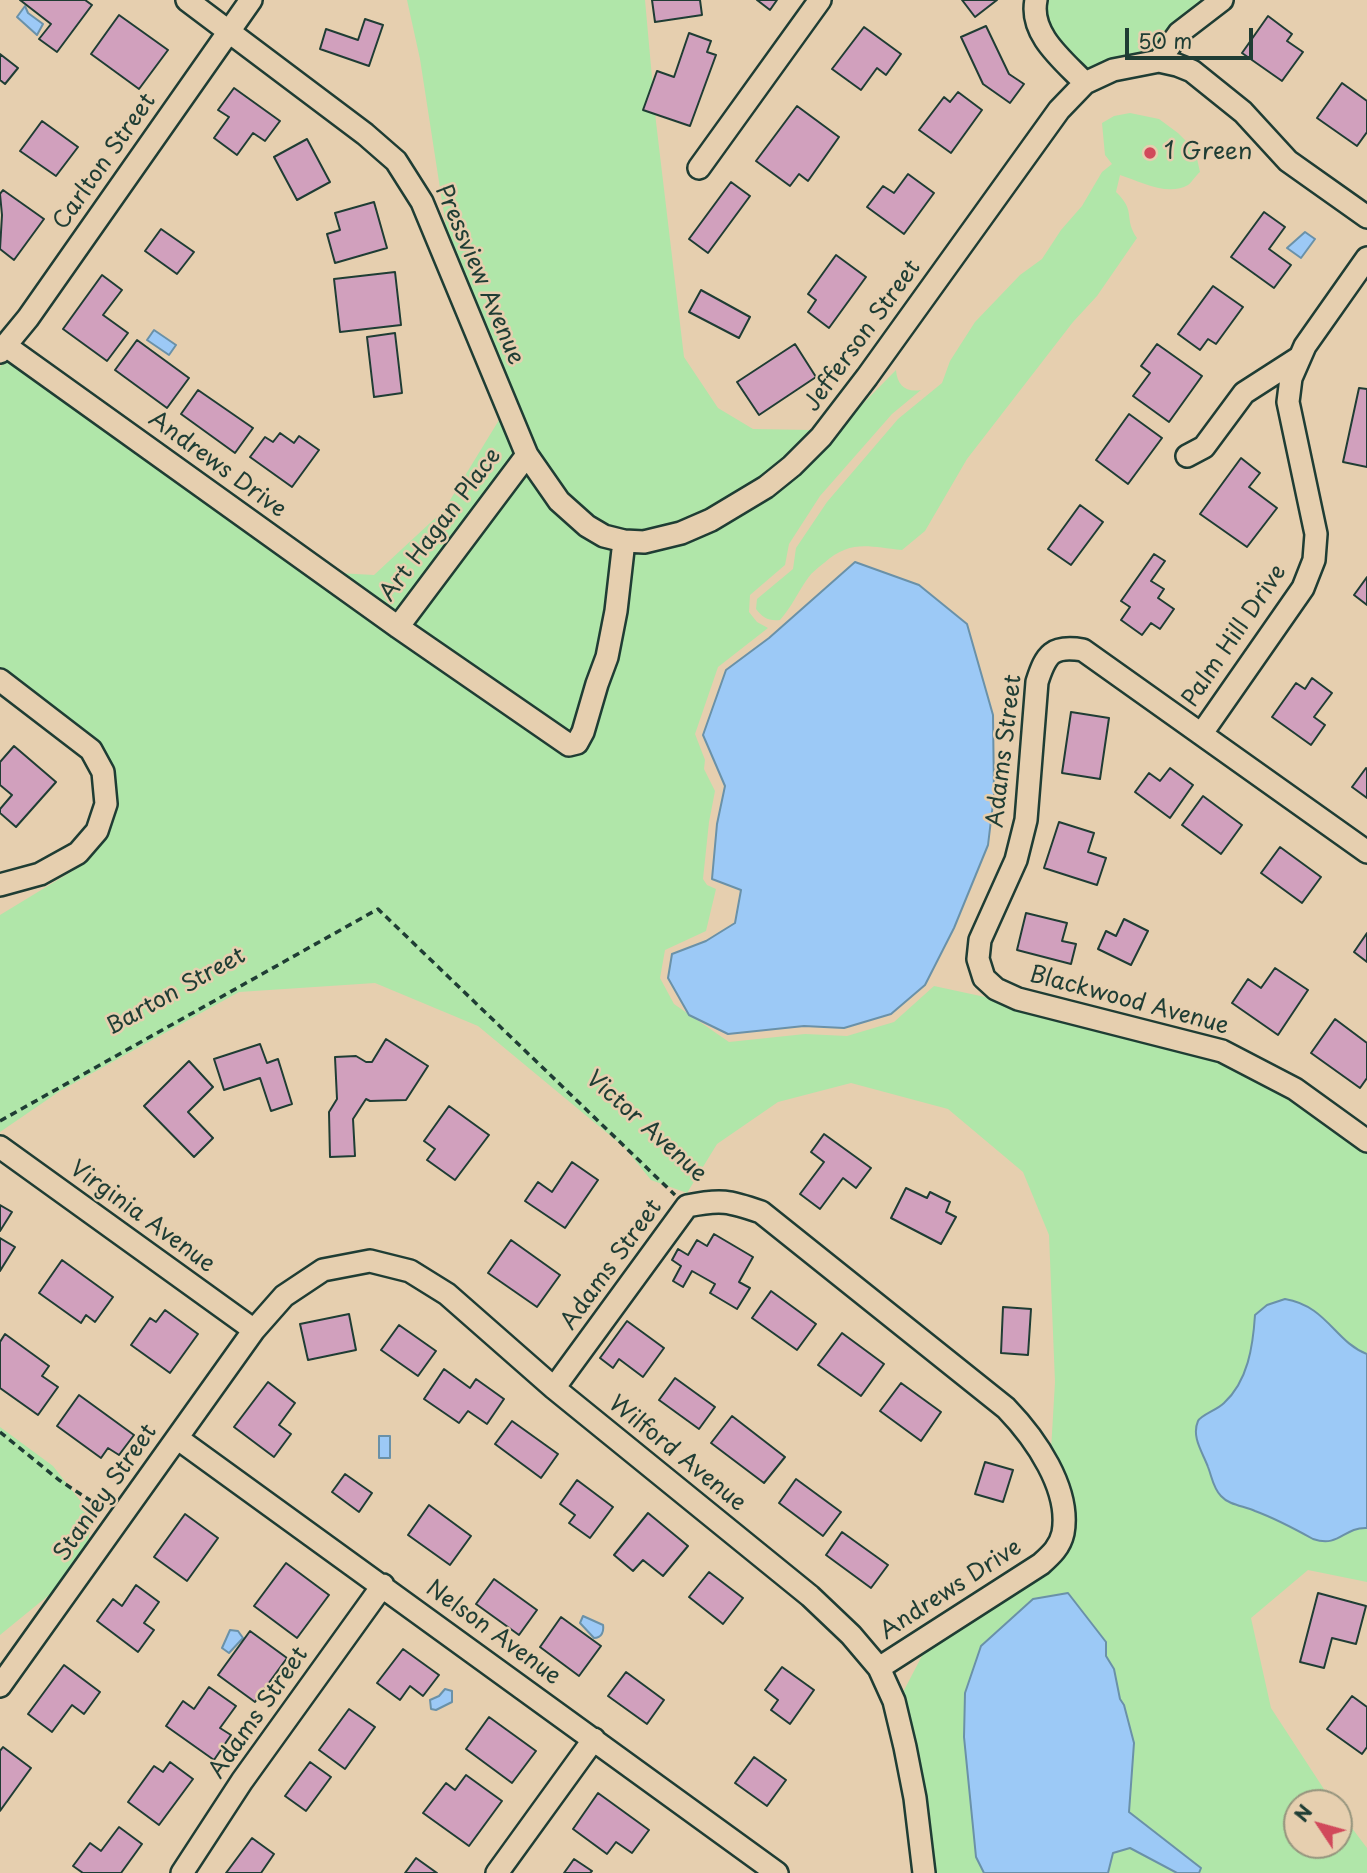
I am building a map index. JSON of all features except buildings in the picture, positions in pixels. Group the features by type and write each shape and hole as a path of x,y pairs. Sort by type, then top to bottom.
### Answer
{"street":[{"name":"Pressview Avenue","path":"187,0 365,134 397,162 422,202 527,455 559,501 587,526 604,536 624,541"},
{"name":"Carlton Street","path":"3,349 251,0"},
{"path":"699,168 820,0"},
{"path":"1036,0 1033,14 1041,32 1052,48 1085,83 1113,70 1159,61 1192,71 1243,112 1288,161 1367,217"},
{"path":"1159,61 1179,33 1222,0"},
{"name":"Jefferson Street","path":"624,541 644,542 681,533 766,487 792,466 821,437 867,377 1059,110 1085,83"},
{"name":"Palm Hill Drive","path":"1202,733 1303,588 1314,561 1316,534 1288,402 1292,378 1305,346 1367,258"},
{"name":"Andrews Drive","path":"3,349 569,745 577,743 583,732 607,657 616,611 624,541"},
{"path":"1187,456 1204,447 1244,393 1300,357"},
{"name":"Art Hagan Place","path":"398,627 527,455"},
{"name":"Adams Street","path":"984,978 978,959 980,940 1016,860 1026,820 1037,682 1042,665 1054,651 1067,648 1083,650 1202,733"},
{"path":"0,680 91,750 103,772 106,804 97,831 78,853 40,874 0,885"},
{"path":"1202,733 1367,852"},
{"name":"Blackwood Avenue","path":"984,978 996,989 1018,999 1222,1051 1295,1088 1367,1141"},
{"name":"Virginia Avenue","path":"0,1147 254,1330"},
{"name":"Victor Avenue","path":"687,1206 715,1200 732,1202 761,1212 1006,1408"},
{"name":"Adams Street","path":"554,1388 687,1206"},
{"name":"Wilford Avenue","path":"254,1330 284,1296 323,1270 370,1261 410,1271 447,1294 554,1388 810,1597 851,1635 879,1668 894,1701 905,1747 915,1798 924,1873"},
{"name":"Stanley Street","path":"0,1686 254,1330"},
{"name":"Andrews Drive","path":"879,1668 1041,1564 1055,1552 1063,1535 1063,1513 1057,1486 1042,1453 1025,1427 1006,1408"},
{"name":"Nelson Avenue","path":"177,1438 777,1873"},
{"name":"Adams Street","path":"182,1873 242,1781 383,1585"},
{"path":"497,1873 594,1739"}],"path":[{"name":"Barton Street","path":"0,1121 377,909"},
{"name":"Victor Avenue","path":"377,909 687,1206"},
{"path":"0,1432 59,1480 120,1520"}],"green space":[{"path":"407,0 645,0 656,122 684,357 718,408 753,429 813,430 785,459 760,479 677,525 642,533 607,527 592,518 566,495 535,451 448,240 420,59"},
{"path":"1046,0 1208,0 1171,27 1153,52 1110,61 1086,71 1063,48 1051,30 1045,11"},
{"path":"1130,113 1159,119 1178,133 1195,150 1200,172 1188,185 1172,189 1154,187 1120,175 1116,192 1126,205 1137,238 1097,296 1073,322 967,459 925,531 902,550 861,546 843,550 811,574 780,620 764,617 756,609 757,599 793,569 796,548 827,502 898,419 942,383 950,361 975,322 1020,275 1042,259 1061,230 1082,206 1102,172 1112,164 1105,155 1102,123 1114,116"},
{"path":"6,360 337,573 374,575 444,510 499,420 481,369 518,457 631,553 823,450 845,422 896,370 903,387 921,390 892,414 820,496 789,544 785,565 750,595 749,612 757,622 768,628 718,667 695,734 705,760 704,769 715,791 703,879 707,885 716,889 706,931 665,950 660,978 674,1004 729,1042 805,1034 847,1036 894,1022 934,986 999,1000 1219,1060 1288,1095 1367,1152 1367,1582 1308,1570 1251,1618 1271,1708 1324,1789 1283,1789 1283,1859 1353,1859 1353,1830 1367,1848 1367,1873 933,1873 901,1696 925,1650 1047,1572 1064,1556 1072,1536 1051,1450 1055,1382 1049,1235 1023,1172 948,1109 851,1083 778,1102 717,1144 687,1193 651,1180 624,1147 478,1026 375,983 239,992 60,1091 0,1132 0,915 79,867 113,813 116,813 118,799 115,798 96,743 0,669 0,367"},
{"path":"0,1427 53,1466 93,1517 86,1549 60,1586 0,1635"}],"water":[{"path":"25,6 28,13 43,24 37,35 17,17"},
{"path":"1305,232 1315,239 1301,258 1287,248"},
{"path":"154,330 176,345 169,355 147,340"},
{"path":"855,562 919,585 967,624 993,715 994,795 988,845 954,928 925,985 891,1014 844,1028 804,1026 728,1034 689,1015 668,978 672,954 706,941 735,923 741,890 712,879 717,824 725,786 703,735 726,670 769,638"},
{"path":"1285,1299 1311,1309 1347,1341 1367,1354 1367,1528 1329,1541 1313,1539 1270,1517 1224,1499 1214,1486 1197,1439 1198,1421 1224,1403 1244,1374 1251,1351 1255,1315 1267,1305"},
{"path":"379,1436 390,1436 390,1458 379,1458"},
{"path":"1068,1593 1106,1642 1106,1656 1114,1669 1134,1743 1129,1812 1201,1868 1199,1873 1177,1873 1130,1848 1113,1853 1108,1873 984,1873 976,1857 964,1737 965,1693 981,1646 1033,1599"},
{"path":"583,1616 603,1625 601,1635 594,1638 580,1623"},
{"path":"230,1630 238,1631 243,1638 229,1653 222,1648"},
{"path":"445,1689 452,1691 452,1702 436,1710 431,1709 430,1700"}],"place":[{"name":"1 Green","path":"1150,153"}]}
